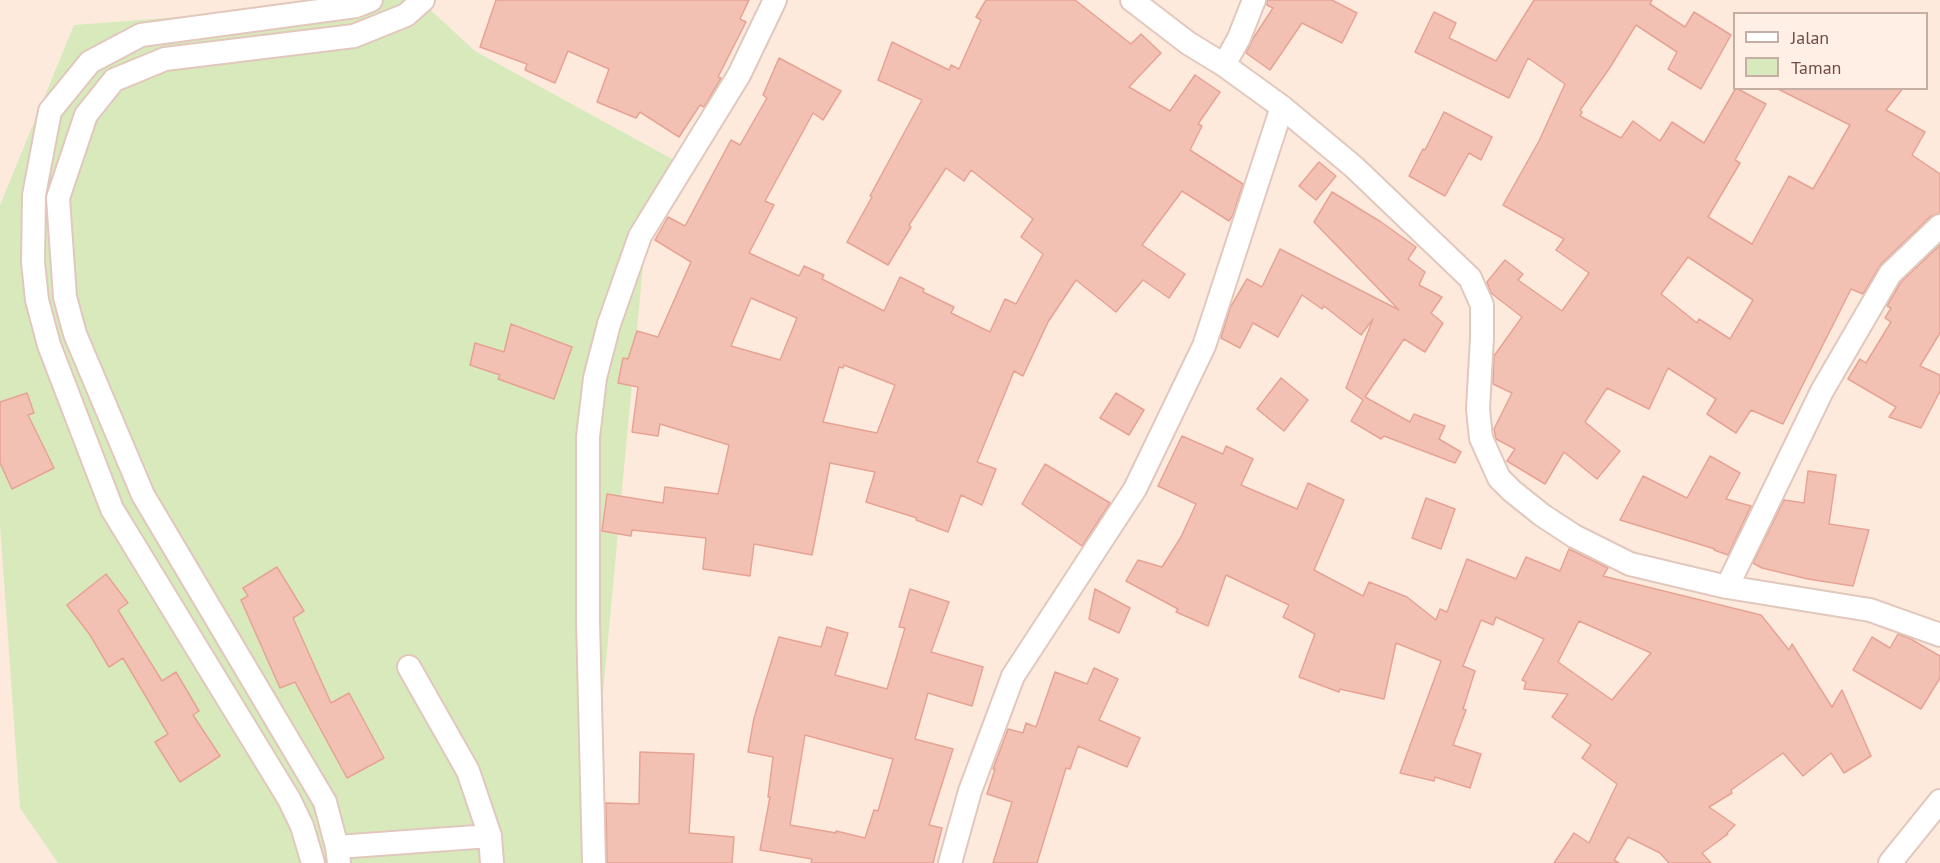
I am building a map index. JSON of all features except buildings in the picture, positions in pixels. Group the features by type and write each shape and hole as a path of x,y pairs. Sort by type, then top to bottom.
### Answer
{"street":[{"path":"313,863 302,826 289,799 112,509 49,345 37,300 33,262 34,195 50,111 90,62 141,34 356,6 371,0"},
{"path":"423,0 406,15 354,36 165,59 114,80 86,115 58,198 65,297 75,334 143,495 325,802 338,855 490,837"},
{"path":"594,863 588,621 588,437 594,378 609,324 640,236 739,75 775,0"},
{"path":"1132,0 1188,43 1224,65 1282,107 1354,166 1470,278 1482,305 1478,409 1482,438 1499,478 1512,491 1574,536 1630,564 1726,587 1870,610 1940,635"},
{"path":"1224,65 1239,38 1254,0"},
{"path":"950,863 970,791 1013,676 1135,489 1204,346 1282,107"},
{"path":"1726,587 1822,391 1884,284 1890,274 1940,226"},
{"path":"409,668 468,771 490,837 492,863"},
{"path":"1890,863 1940,801"}],"green space":[{"path":"364,0 423,0 422,2 475,51 683,165 647,223 594,789 606,863 58,863 20,808 0,525 0,205 74,25 362,3"}]}
